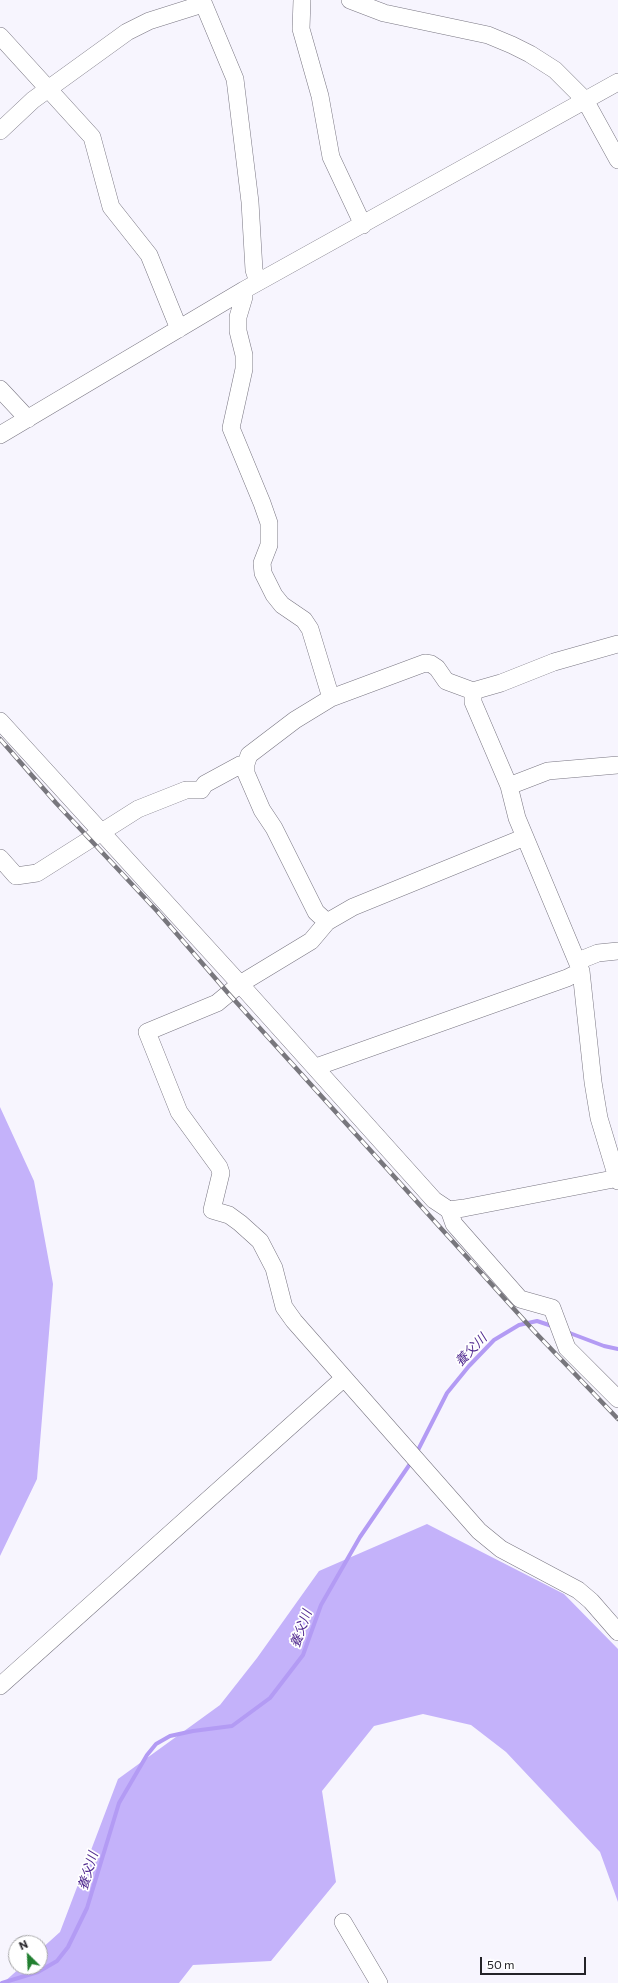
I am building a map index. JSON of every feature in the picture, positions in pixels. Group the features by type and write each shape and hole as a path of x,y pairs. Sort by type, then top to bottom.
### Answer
{"street":[{"path":"302,0 301,29 320,96 330,158 362,225"},
{"path":"350,0 386,6 488,35 512,45 556,70 585,100 618,160"},
{"path":"0,131 33,100 127,32 149,21 203,2 235,79 250,202 254,270 258,282"},
{"path":"0,36 92,137 111,207 149,255 179,329"},
{"path":"0,435 258,282 618,82"},
{"path":"244,290 244,296 238,317 238,330 244,355 244,370 231,428 269,522 269,545 262,563 263,573 274,595 282,605 304,620 310,629 331,698"},
{"path":"0,389 28,419"},
{"path":"327,922 316,912 274,828 262,810 246,773 246,764 250,755 289,724 331,698 425,663 431,664 436,668 446,681 473,691 501,683 554,662 618,644"},
{"path":"448,1210 618,1179 599,1118 593,1082 580,966 517,818 509,786 473,702 473,691"},
{"path":"0,721 316,1067 434,1200 448,1210 454,1224 520,1299 552,1308 567,1348 618,1399"},
{"path":"0,858 16,876 37,873 138,809 186,790 201,790 205,784 240,765 246,764"},
{"path":"509,786 548,771 618,765"},
{"path":"525,837 353,907 327,922 311,941 240,984 217,1003 146,1032 180,1112 219,1166 221,1173 212,1210 229,1215 260,1241 274,1268 284,1307 294,1321 490,1542 578,1590 591,1601 618,1632"},
{"path":"316,1067 567,978 598,953 618,951"},
{"path":"0,1686 344,1378"},
{"path":"344,1922 379,1983"}],"shaded area":[{"path":"0,1107 34,1181 53,1284 37,1479 0,1556"},
{"path":"427,1524 564,1594 618,1649 618,1902 600,1852 506,1752 471,1725 423,1714 374,1726 322,1791 336,1882 271,1961 193,1965 179,1983 3,1983 12,1975 48,1975 48,1943 60,1932 118,1779 220,1705 257,1658 319,1571"}],"waterway":[{"name":"養父川","path":"416,1454 447,1393 469,1366 494,1340 519,1325 537,1321 555,1327"},
{"name":"養父川","path":"567,1332 604,1346 618,1349"},
{"name":"養父川","path":"2,1983 38,1972 57,1961 68,1947 87,1908 119,1803 147,1755 156,1744 170,1736 193,1731 232,1726 270,1698 303,1655 321,1605 360,1537 412,1461"}],"railway":[{"path":"0,739 56,803 157,911 228,993 533,1330 618,1419"}]}
